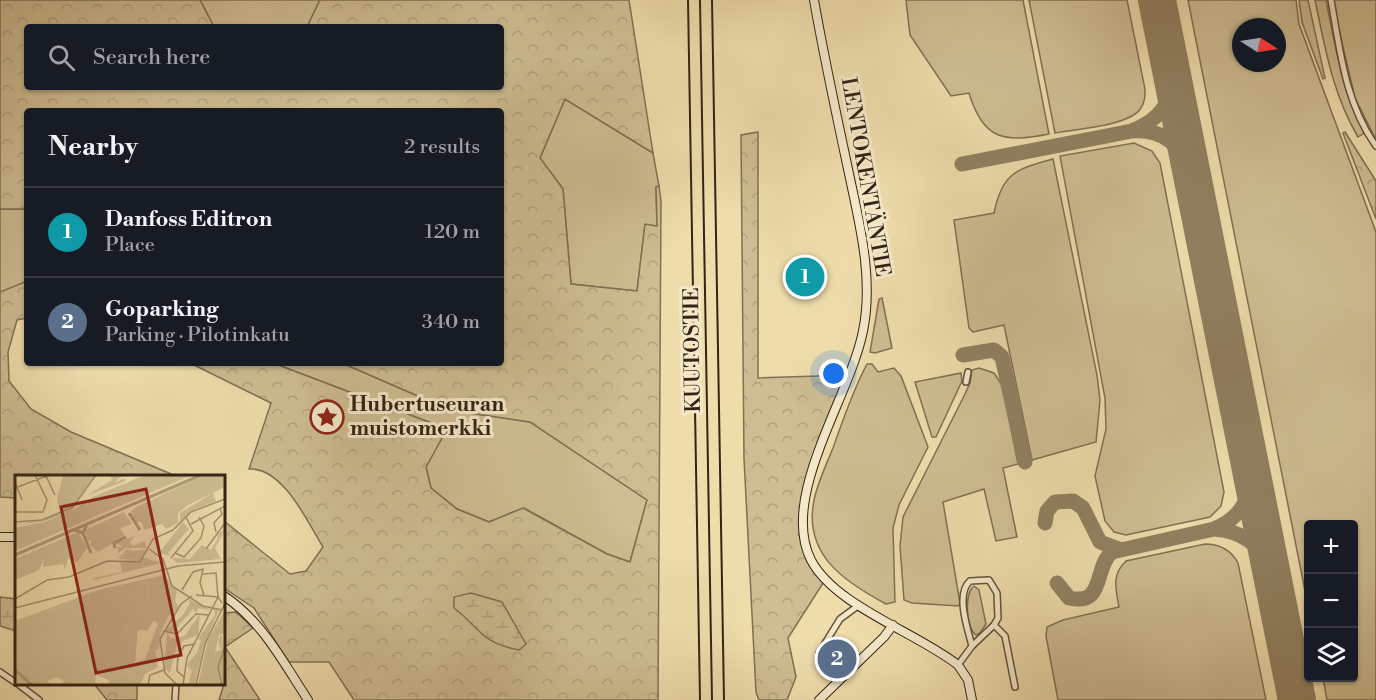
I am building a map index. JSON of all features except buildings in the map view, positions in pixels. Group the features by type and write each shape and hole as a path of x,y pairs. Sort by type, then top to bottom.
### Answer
{"highway":[{"name":"KUUTOSTIE","path":"694,0 706,700"},
{"name":"KUUTOSTIE","path":"706,0 718,700"}],"street":[{"name":"LENTOKENTÄNTIE","path":"814,0 862,240 867,302 857,355 805,493 803,536 812,561 831,585 958,665"},
{"path":"1331,0 1350,92 1358,117 1376,146"},
{"path":"966,382 968,372"},
{"path":"972,646 965,612 964,590 970,581 992,582 999,608 994,625 972,646 958,665 968,680 972,700"},
{"path":"225,597 250,616 262,629 308,700"},
{"path":"838,683 820,661 819,653 840,619 859,604"},
{"path":"819,700 893,625"},
{"path":"994,625 1005,636 1015,687"},
{"path":"0,672 15,682"},
{"path":"20,685 39,700"},
{"path":"175,700 176,685"}],"green space":[{"path":"0,0 200,0 212,24 24,24 24,90 504,90 504,24 308,24 320,0 629,0 653,153 565,99 540,158 563,189 571,284 637,291 645,224 657,226 656,187 659,186 661,201 658,700 354,700 329,662 289,662 254,608 225,589 225,522 290,574 306,571 323,547 302,511 283,486 273,477 261,471 249,469 271,403 196,366 281,366 447,429 426,467 431,488 457,509 489,522 523,508 607,554 630,562 647,500 530,422 450,410 349,366 504,366 504,108 24,108 24,209 0,209"},
{"path":"200,0 320,0 308,24 212,24"},
{"path":"906,0 1023,0 1049,134 1019,138 997,134 981,121 969,93 951,96 910,35"},
{"path":"1029,0 1127,0 1145,89 1141,108 1135,114 1114,123 1055,133"},
{"path":"1188,0 1296,0 1299,24 1376,232 1376,700 1327,700 1324,682 1358,682 1358,520 1304,520 1304,586"},
{"path":"1299,0 1308,0 1325,78 1323,79 1302,22"},
{"path":"1315,0 1326,0 1345,85 1364,133 1358,137 1336,88"},
{"path":"1332,0 1376,0 1376,140 1355,98"},
{"path":"565,99 653,153 659,186 656,187 657,226 645,225 637,291 571,284 563,189 540,158"},
{"path":"758,132 758,378 850,375 805,493 807,550 825,580 788,638 796,677 787,700 759,700 756,692 744,459 741,135"},
{"path":"1345,132 1376,181 1376,219 1343,133"},
{"path":"1134,143 1152,151 1160,163 1224,492 1221,506 1210,517 1126,535 1114,532 1105,521 1095,476 1106,429 1105,398 1060,156"},
{"path":"1053,159 1097,375 1100,400 1096,442 1032,460 1004,325 973,332 969,328 954,220 994,213 1001,189 1006,181 1020,170"},
{"path":"0,209 24,209 24,282 0,292"},
{"path":"24,282 24,319 17,320 8,352 9,381 31,409 71,432 174,475 15,475 15,498 0,497 0,292"},
{"path":"882,298 892,348 875,353 870,352 879,299"},
{"path":"867,364 872,364 878,372 894,368 901,376 928,447 899,505 893,528 895,602 886,604 842,576 830,564 815,536 812,519 814,500 820,480"},
{"path":"281,366 349,366 450,410 530,422 647,500 630,562 607,554 524,508 489,522 457,509 431,488 426,467 447,429"},
{"path":"979,368 994,373 1003,387 1018,464 1003,468 1017,537 996,541 984,489 943,502 960,603 958,606 912,603 904,600 900,546 903,517 964,396 970,383 972,370"},
{"path":"961,373 962,381 936,437 932,437 915,382"},
{"path":"1205,544 1216,545 1224,549 1238,563 1266,700 1058,700 1046,636 1047,627 1063,620 1119,607 1116,577 1126,561"},
{"path":"974,586 979,590 986,624 976,635 970,625 967,610 969,595"},
{"path":"471,593 502,602 526,644 519,650 489,639 454,608 454,597"},
{"path":"0,597 15,599 15,631 0,626"},
{"path":"236,612 253,628 225,647 225,613"},
{"path":"225,647 260,700 219,700 225,685"},
{"path":"95,685 137,685 137,700 107,700"}],"taxiway":[{"path":"1171,71 1170,92 1163,109 1142,127 1132,131 1154,133 1170,141 1182,155 1192,175"},
{"path":"962,164 1132,131"},
{"path":"963,355 994,350 1002,357 1025,462"},
{"path":"1251,471 1249,490 1242,507 1230,520 1214,529 1233,532 1248,540 1255,545 1270,568"},
{"path":"1045,523 1047,511 1055,502 1073,501 1083,508 1100,542 1119,549"},
{"path":"1057,583 1069,598 1081,599 1094,591 1102,567 1112,552 1214,529"}],"runway":[{"path":"1157,0 1297,700"}],"place":[{"name":"Danfoss Editron","path":"805,277"},
{"name":"Hubertuseuran muistomerkki","path":"327,417"},
{"name":"Goparking","path":"837,659"}]}
